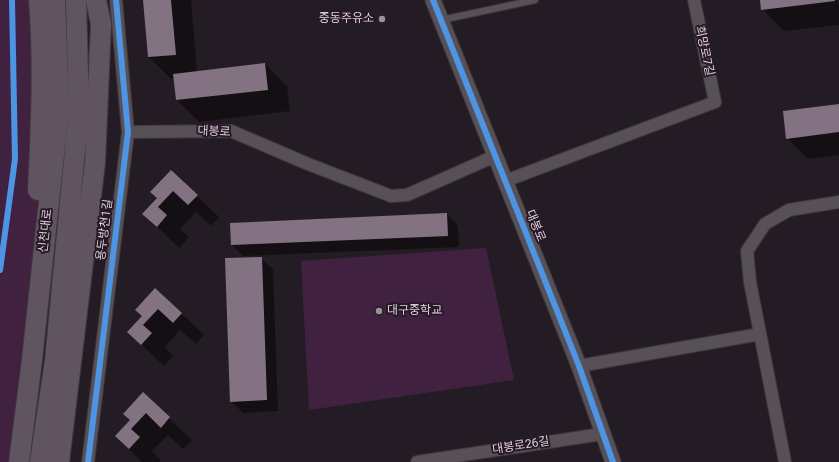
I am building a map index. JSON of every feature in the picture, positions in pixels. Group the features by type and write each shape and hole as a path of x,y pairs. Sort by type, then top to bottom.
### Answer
{"highway":[{"path":"39,0 42,32 42,97 35,253 39,292"},
{"name":"신천대로","path":"19,462 59,108 56,0"},
{"name":"신천대로","path":"40,462 55,361 78,108 76,0"},
{"path":"59,462 95,163 101,24 96,0"}],"street":[{"name":"용두방천1길","path":"88,462 128,132 116,0"},
{"name":"대봉로","path":"433,0 579,366 613,462"},
{"name":"희망로7길","path":"505,181 715,102 694,0"},
{"name":"대봉로","path":"128,132 231,131 308,164 391,196 407,195 495,156"},
{"path":"785,462 750,282 747,251 765,224 789,210 839,202"},
{"path":"579,366 760,334"},
{"name":"대봉로26길","path":"417,462 602,434"}],"lane":[{"path":"441,20 535,0"}],"shaded area":[{"path":"0,0 38,0 42,97 35,253 20,462 0,462"},
{"path":"486,248 514,380 309,410 301,261"}],"building":[{"path":"143,0 171,0 176,55 148,57"},
{"path":"760,0 835,0 835,1 761,10"},
{"path":"265,63 268,90 176,100 173,74"},
{"path":"839,104 839,132 786,139 783,111"},
{"path":"171,170 198,195 188,205 173,191 158,207 167,215 157,227 142,214 157,198 150,192"},
{"path":"447,213 448,236 231,245 230,223"},
{"path":"262,257 267,400 230,402 225,258"},
{"path":"155,288 182,313 173,323 158,309 143,325 152,333 141,345 127,332 142,316 135,310"},
{"path":"143,392 170,417 161,428 146,413 131,429 140,437 129,449 115,436 130,420 123,414"}],"cycle path":[{"path":"0,270 15,159 12,0"},
{"path":"88,462 128,132 116,0"},
{"path":"433,0 579,366 613,462"}],"place":[{"name":"중동주유소","path":"382,19"},
{"name":"대구중학교","path":"379,311"}]}
